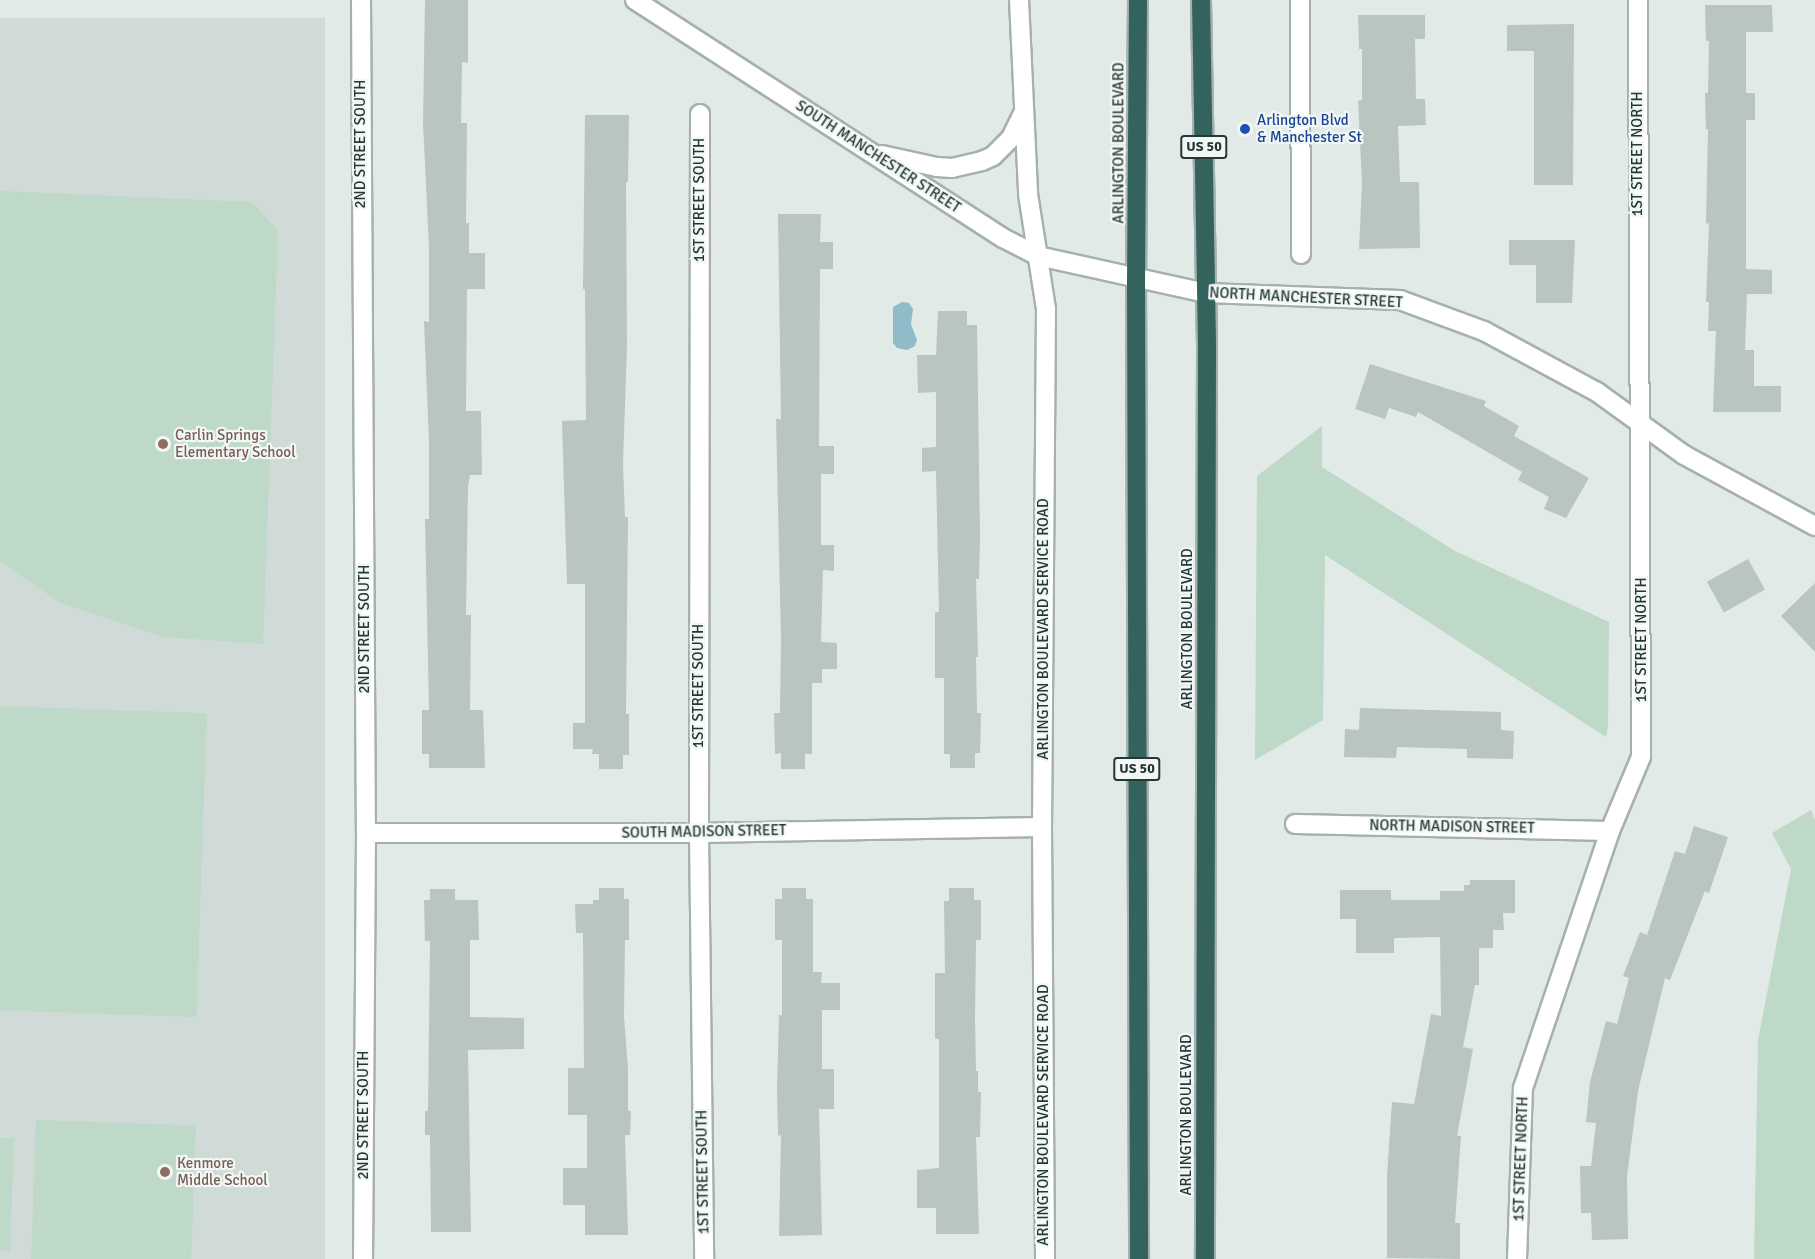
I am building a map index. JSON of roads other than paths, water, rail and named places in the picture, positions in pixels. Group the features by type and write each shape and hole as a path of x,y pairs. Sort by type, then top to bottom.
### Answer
{"highway":[{"name":"ARLINGTON BOULEVARD","path":"1138,0 1136,280 1139,1259"},
{"name":"ARLINGTON BOULEVARD","path":"1202,0 1206,293 1205,1259"}],"street":[{"name":"2ND STREET SOUTH","path":"361,0 366,833 363,1259"},
{"name":"SOUTH MANCHESTER STREET","path":"635,0 1003,238 1038,256 1136,280"},
{"name":"ARLINGTON BOULEVARD SERVICE ROAD","path":"1019,0 1028,194 1046,309 1042,827 1045,1259"},
{"path":"1300,0 1301,254"},
{"name":"1ST STREET NORTH","path":"1517,1259 1523,1088 1610,831 1641,757 1638,0"},
{"path":"869,152 937,167 952,168 982,161 993,156 1011,138 1024,108"},
{"name":"1ST STREET SOUTH","path":"700,114 699,833 704,1259"},
{"name":"NORTH MANCHESTER STREET","path":"1136,280 1206,293 1400,300 1484,331 1597,392 1684,455 1815,526"},
{"name":"NORTH MADISON STREET","path":"1295,824 1610,831"},
{"name":"SOUTH MADISON STREET","path":"366,833 699,833 1042,827"}],"water":[{"path":"902,302 909,303 913,309 911,324 917,340 915,346 907,350 897,348 893,343 893,307"}],"place":[{"name":"Arlington Blvd & Manchester St","path":"1245,129"},
{"name":"Carlin Springs Elementary School","path":"163,444"},
{"name":"Kenmore Middle School","path":"165,1172"}]}
